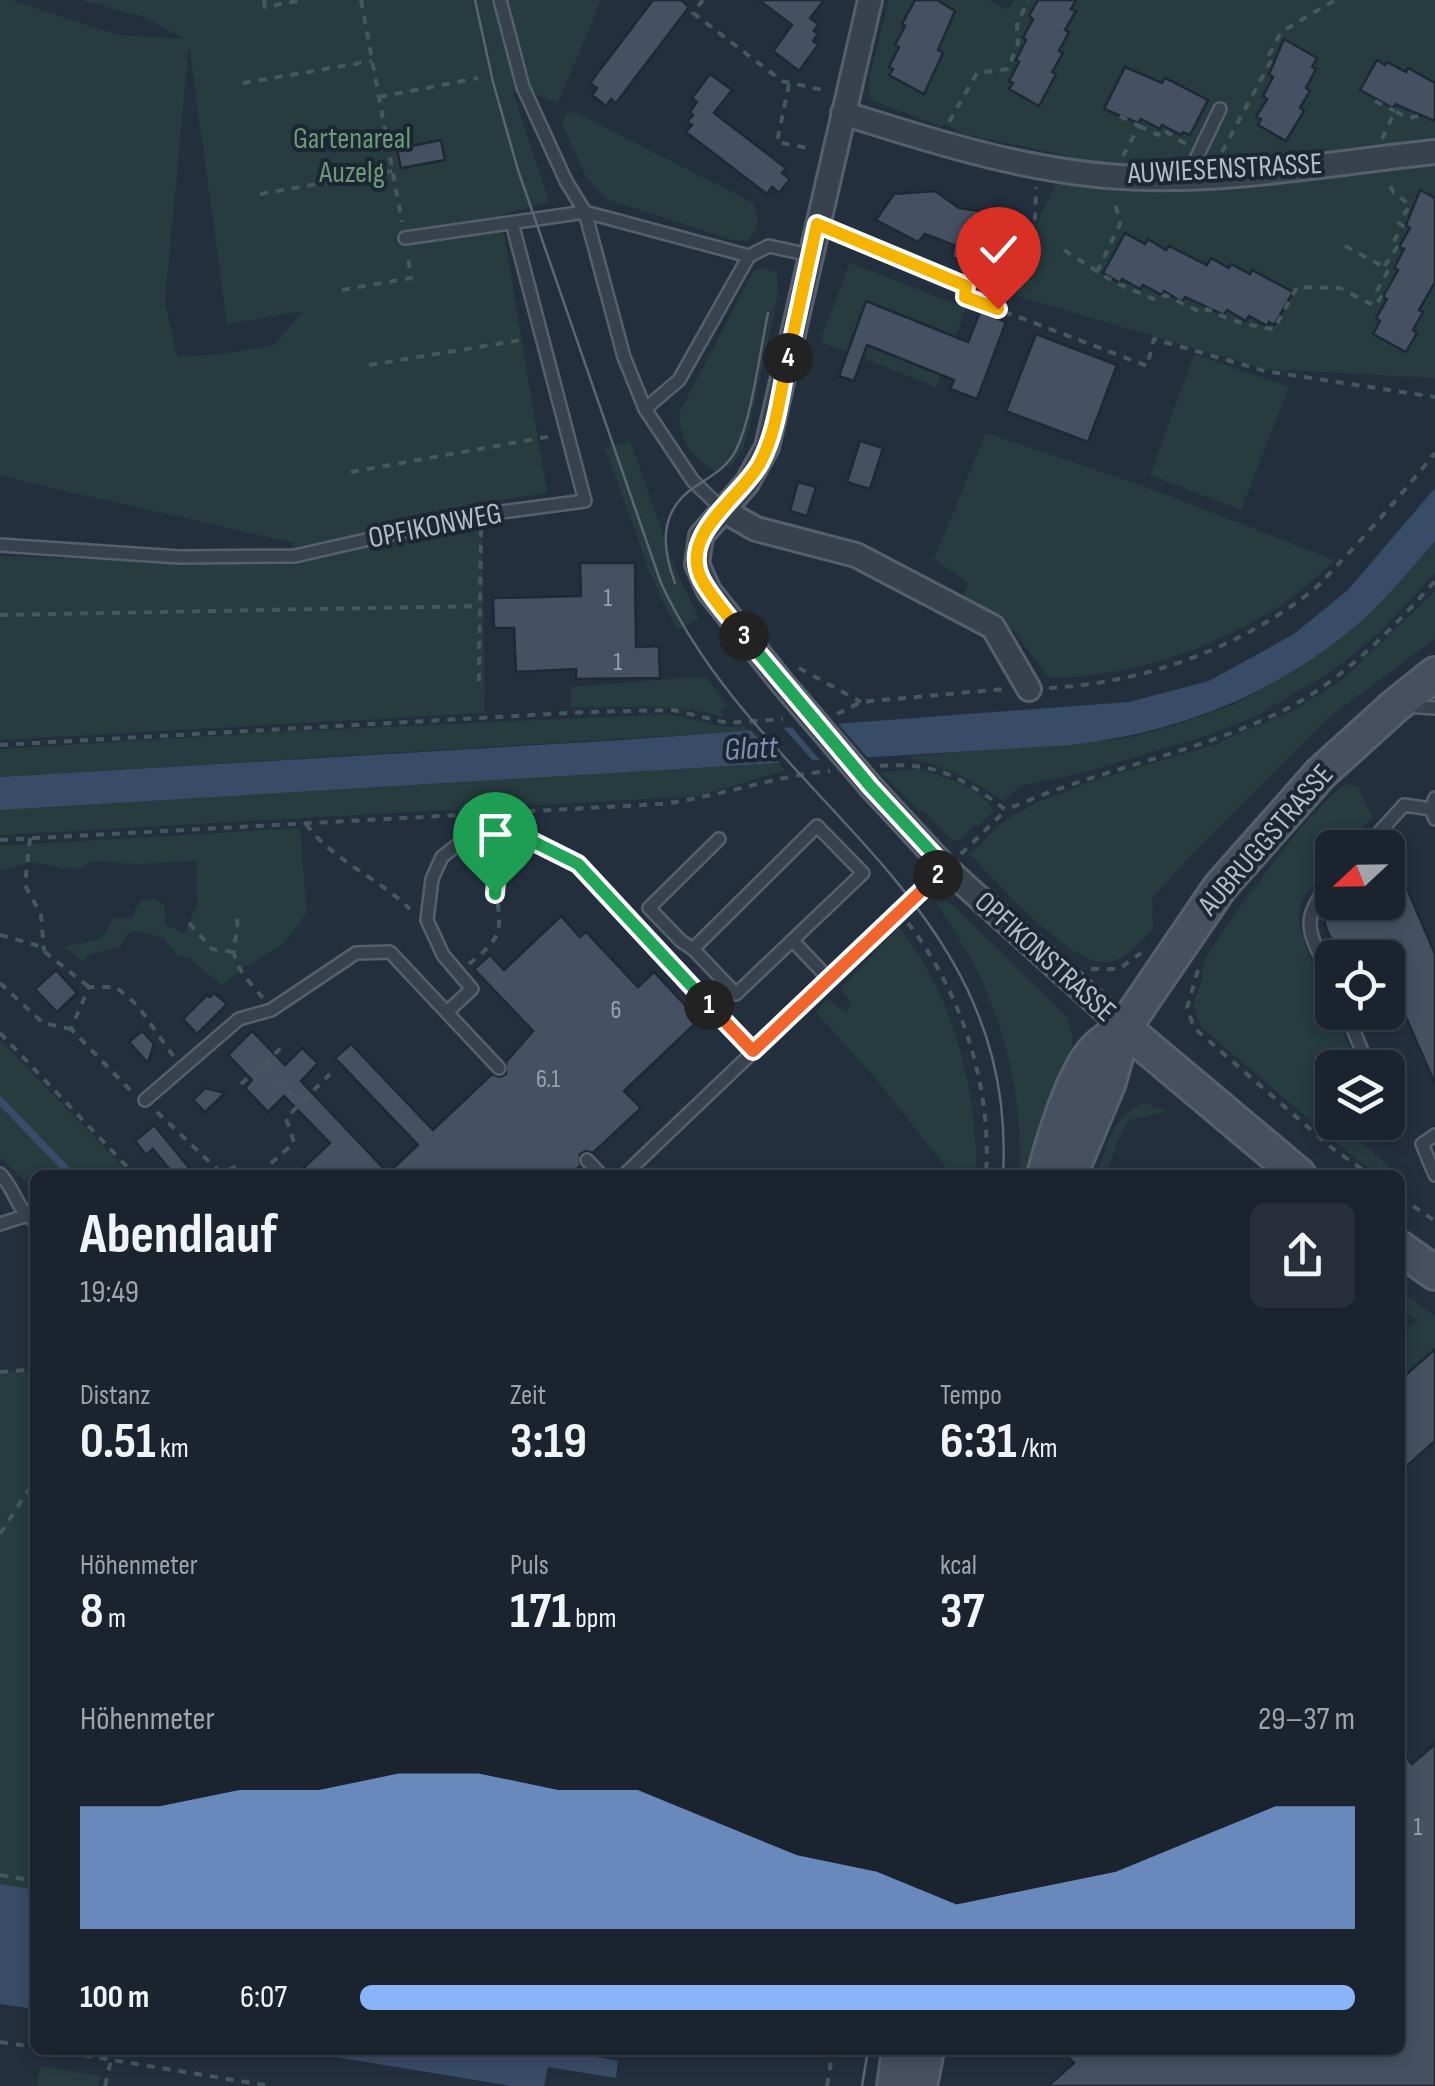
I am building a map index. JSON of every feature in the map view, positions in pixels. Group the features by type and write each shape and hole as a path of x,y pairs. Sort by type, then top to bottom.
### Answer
{"street":[{"name":"OPFIKONSTRASSE","path":"870,0 767,448 747,484 701,536 699,574 946,868 1124,1028"},
{"name":"AUWIESENSTRASSE","path":"843,113 1008,159 1061,170 1146,178 1289,169 1435,152"},
{"path":"723,510 756,528 856,555 993,626 1029,689"},
{"name":"AUBRUGGSTRASSE","path":"1124,1028 1189,930 1244,858 1321,773 1435,674"},
{"path":"1046,1170 1064,1111 1087,1061 1095,1049 1124,1028"},
{"path":"1072,1170 1109,1082 1124,1028"},
{"path":"1124,1028 1293,1170"},
{"path":"894,2086 898,2055"},
{"path":"920,2086 926,2055"}],"lane":[{"path":"500,0 523,87 585,212 624,357 645,409 694,482 723,510"},
{"path":"1193,176 1192,167 1220,110"},
{"path":"405,238 585,212 749,256"},
{"name":"OPFIKONWEG","path":"0,546 179,557 295,556 481,515 585,501 512,223"},
{"path":"817,224 966,286"},
{"path":"645,409 678,380 749,256 769,246 810,255"},
{"path":"1395,706 1435,708"},
{"path":"1382,830 1404,806 1434,809"},
{"path":"693,948 817,826 863,873 736,994 649,908 719,839"},
{"path":"448,1011 472,989 443,955 427,920 432,878 442,856 461,842 492,835 530,840 578,864 753,1051"},
{"path":"629,1170 946,868"},
{"path":"1315,904 1308,924 1315,941"},
{"path":"793,940 829,979"},
{"path":"145,1100 238,1019 272,1010 356,953 390,952 500,1068"},
{"path":"1435,1135 1422,1144 1435,1175"},
{"path":"586,1160 596,1170"},
{"path":"0,1174 11,1185 30,1219 0,1224"}],"path":[{"path":"264,0 265,6 304,0"},
{"path":"342,290 411,278 361,0"},
{"path":"703,0 693,14 782,81 830,92"},
{"path":"944,131 976,73 1008,69 1018,43 1017,25 1028,0"},
{"path":"1218,160 1273,58 1269,55 1281,32 1335,0"},
{"path":"243,83 372,61"},
{"path":"379,97 478,78"},
{"path":"789,83 777,142 817,150"},
{"path":"1375,101 1408,118 1420,116"},
{"path":"1379,148 1394,111"},
{"path":"1120,116 1158,135 1162,130 1191,147"},
{"path":"1123,155 1139,126"},
{"path":"260,194 392,170"},
{"path":"1384,267 1397,247 1392,244 1404,226 1400,224 1410,205 1393,192 1386,172"},
{"path":"998,309 1034,222 1038,179"},
{"path":"1097,272 1120,224 1112,189"},
{"path":"1064,250 1097,272 1156,300 1166,295 1202,314 1207,309 1241,326 1252,323 1274,329 1297,287 1340,288 1375,306 1380,297 1375,294 1389,270 1345,246"},
{"path":"966,286 965,297 1147,366 1154,339 1265,372 1435,397"},
{"path":"369,365 542,336"},
{"path":"351,472 567,433"},
{"path":"836,714 861,702 982,689 1098,685 1156,671 1232,642 1313,590 1382,518 1435,453"},
{"path":"479,681 481,515"},
{"path":"946,868 1006,810 1098,773 1228,735 1282,711 1323,686 1400,620 1435,582"},
{"path":"0,615 480,606"},
{"path":"784,673 861,702"},
{"path":"0,745 586,712 674,710 728,724"},
{"path":"869,777 905,764 964,780 1006,810"},
{"path":"0,840 662,804 706,798 790,774 828,771"},
{"path":"305,823 329,850 427,920"},
{"path":"30,838 25,885 41,915 44,951"},
{"path":"486,949 497,938 500,915 495,894 496,872 521,839"},
{"path":"900,911 951,988 979,1076 988,1148 986,1170"},
{"path":"237,919 240,933 234,952 239,967 272,1010"},
{"path":"188,923 212,949 234,952"},
{"path":"0,936 36,945 89,987 116,987 138,1006 181,1067"},
{"path":"1094,969 1118,969"},
{"path":"0,983 43,1024 71,1029 121,1084 145,1100 216,1170"},
{"path":"71,1029 89,987"},
{"path":"1187,1008 1194,1028 1210,1043 1363,1170"},
{"path":"0,1033 130,1170"},
{"path":"241,1084 284,1045"},
{"path":"262,1066 300,1104"},
{"path":"265,1170 294,1143 286,1118 330,1074"},
{"path":"1405,1200 1435,1221"},
{"path":"0,1372 30,1369"},
{"path":"0,1534 30,1488"},
{"path":"0,1875 30,1880"},
{"path":"0,2042 30,2046"},
{"path":"82,2055 270,2086"},
{"path":"827,2086 832,2055"},
{"path":"105,2086 111,2060"}],"green space":[{"name":"Gartenareal Auzelg","path":"0,0 11,0 117,35 185,39 147,18 82,0 601,0 558,104 534,93 513,93 549,202 501,215 547,493 482,503 485,713 0,740 0,556 283,565 294,543 0,476","holes":["189,45 227,324 303,311 275,345 177,357 165,301"]},
{"path":"889,0 988,0 1008,10 1014,0 1435,0 1435,378 1264,369 1008,293 1067,156 956,132 944,124 942,127 871,100 868,84"},
{"path":"575,112 753,203 757,219 754,233 746,241 733,240 609,200 587,178 562,125 566,114"},
{"path":"850,263 966,308 936,387 820,341"},
{"path":"761,267 777,273 778,294 749,429 732,465 717,471 688,447 681,430 680,411 752,274"},
{"path":"1194,354 1289,387 1241,510 1150,475"},
{"path":"986,433 1149,488 1334,560 1269,613 1209,643 1144,665 1078,677 1048,677 1014,631 963,597 969,583 934,559"},
{"path":"630,440 675,569 699,619 677,630 651,576 605,448"},
{"path":"1435,541 1435,573 1380,632 1332,671 1258,715 1209,735 1085,772 1020,786 1003,801 955,773 902,757 1123,739 1235,704 1297,669 1353,627"},
{"path":"1435,591 1435,639 1328,718 1192,854 1152,899 1153,929 1122,957 1110,962 1076,952 1036,921 970,854 1004,821 1035,803 1216,744 1296,709 1343,679"},
{"path":"707,678 728,707 720,711 722,717 667,707 571,707 571,687"},
{"path":"670,714 725,727 744,726 785,770 699,796 0,835 0,810 760,763 731,732 0,777 0,749"},
{"path":"918,769 971,788 993,811 979,826 973,825 966,832 968,835 957,841 950,839 880,772"},
{"path":"1348,784 1361,788 1372,817 1360,830 1315,830 1315,881 1299,915 1315,969 1315,1030 1342,1030 1351,1050 1315,1050 1315,1124 1201,1027 1193,1006 1204,962 1272,864 1317,810"},
{"path":"300,828 307,912 284,944 222,985 189,958 178,956 163,937 135,931 127,934 121,946 91,954 82,961 64,947 101,939 115,917 131,919 140,901 153,899 165,905 165,924 184,934 197,905 196,861 93,861 75,870 31,862 0,871 0,846"},
{"path":"945,902 956,908 1066,1016 1070,1026 1073,1040 1069,1055 1073,1060 1038,1170 1020,1170 1016,1100 1001,1032 975,967 936,903"},
{"path":"899,927 935,983 958,1044 972,1109 977,1170 945,1170 875,1078 816,1012 827,999 846,1013 852,1003 840,989"},
{"path":"0,1040 126,1170 72,1170 0,1095"},
{"path":"1144,1103 1167,1111 1129,1120 1107,1170 1099,1170 1118,1123"},
{"path":"0,1106 61,1170 30,1170 30,1186 0,1157"},
{"path":"1334,1140 1359,1140 1392,1170 1372,1170"},
{"path":"1405,1295 1435,1316 1435,1356 1431,1352 1405,1375 1405,1332 1416,1320 1405,1310"},
{"path":"30,1369 30,1889 0,1884 0,1372"},
{"path":"40,2066 100,2076 99,2086 37,2086"}],"water":[{"name":"Glatt","path":"1435,488 1435,541 1368,615 1302,666 1267,686 1230,704 1153,730 1071,745 0,810 0,777 623,740 1129,702 1209,681 1294,634 1348,590"},
{"path":"0,1095 72,1170 61,1170 0,1106"},
{"path":"0,1884 30,1889 30,2008 0,2004"},
{"path":"323,2055 597,2055 618,2061 616,2078 548,2067 544,2086 511,2086"}],"pier":[{"path":"835,720 871,762 823,764 789,724"},
{"path":"780,724 817,765 783,767 747,726"}],"building":[{"path":"653,0 681,0 689,7 616,103 611,99 606,106 592,95 597,88 590,83"},
{"path":"759,0 824,0 810,18 818,24 813,41 818,45 799,71 773,51 792,25"},
{"path":"915,0 937,0 955,11 938,50 943,53 924,94 889,75 899,47 895,45 905,26 902,24"},
{"path":"1038,0 1076,0 1071,9 1076,11 1065,30 1069,32 1059,51 1063,53 1052,72 1056,74 1039,106 1009,89 1026,40 1023,38 1033,19 1029,16"},
{"path":"1284,39 1317,58 1306,88 1310,91 1300,108 1304,111 1286,141 1258,125 1261,119 1256,117 1267,99 1263,96 1273,77 1269,74"},
{"path":"1377,60 1406,72 1408,68 1435,83 1435,121 1395,104 1393,108 1360,90"},
{"path":"1125,67 1162,83 1165,78 1208,100 1190,135 1181,135 1162,125 1160,129 1141,119 1138,123 1104,109"},
{"path":"710,74 732,90 714,113 786,168 782,173 790,179 779,193 772,187 767,194 686,132 692,125 687,122 697,102 692,98"},
{"path":"441,140 445,160 401,168 397,149"},
{"path":"1420,190 1435,198 1435,282 1419,310 1423,312 1413,330 1417,333 1406,352 1373,334 1380,321 1376,318 1387,299 1383,297 1398,270 1394,268 1404,249 1399,247 1410,228 1406,225"},
{"path":"935,191 959,208 979,211 1004,243 997,274 952,257 954,245 925,234 918,242 876,220 894,194"},
{"path":"1125,233 1145,244 1148,239 1166,250 1169,246 1207,265 1211,258 1229,268 1231,264 1250,274 1252,270 1293,292 1274,325 1269,322 1267,326 1249,316 1246,321 1227,310 1224,315 1185,297 1182,302 1164,291 1162,295 1143,285 1140,289 1122,279 1120,283 1103,273"},
{"path":"866,301 968,342 980,312 1006,322 977,399 950,389 954,380 867,345 854,381 839,376"},
{"path":"1036,334 1117,365 1088,442 1006,411"},
{"path":"860,441 883,448 870,489 847,482"},
{"path":"798,482 816,487 807,516 790,511"},
{"path":"580,563 635,563 636,647 659,646 660,678 576,679 576,669 516,672 514,628 494,628 493,598 581,596"},
{"path":"1405,884 1435,954 1435,1084 1405,1015 1405,940 1331,940 1325,920 1405,920"},
{"path":"561,916 580,937 586,932 638,987 654,972 699,1020 624,1091 641,1108 593,1153 580,1154 580,1166 576,1170 391,1170 418,1145 335,1058 351,1044 433,1130 492,1074 506,1074 506,1062 533,1031 474,969 490,955 504,970"},
{"path":"56,970 77,993 57,1012 35,989"},
{"path":"214,993 227,1004 197,1034 183,1019"},
{"path":"142,1031 154,1044 148,1063 129,1042"},
{"path":"252,1031 285,1065 302,1048 318,1063 301,1081 385,1170 301,1170 330,1143 284,1096 268,1112 245,1088 252,1080 228,1055"},
{"path":"205,1088 225,1093 205,1112 193,1100"},
{"path":"154,1125 191,1170 170,1170 153,1149 146,1155 135,1141"},
{"path":"1435,1349 1435,1441 1405,1468 1405,1376"},
{"path":"1435,1744 1435,2086 1048,2086 1074,2063 1066,2055 1405,2055 1405,1756 1412,1764"}],"tram line":[{"path":"475,0 518,170 661,583 705,660 759,729 876,857 928,924 971,996 997,1079 1003,1170"},
{"path":"675,583 667,556 669,517 684,496 723,467 736,450 751,402 768,313"},
{"path":"862,2086 867,2055"}],"route":[{"path":"495,894 496,872 521,839 578,864 753,1051 946,868 763,660 703,582 697,564 698,544 707,528 747,484 767,448 817,224 966,286 965,297 998,309"}]}
